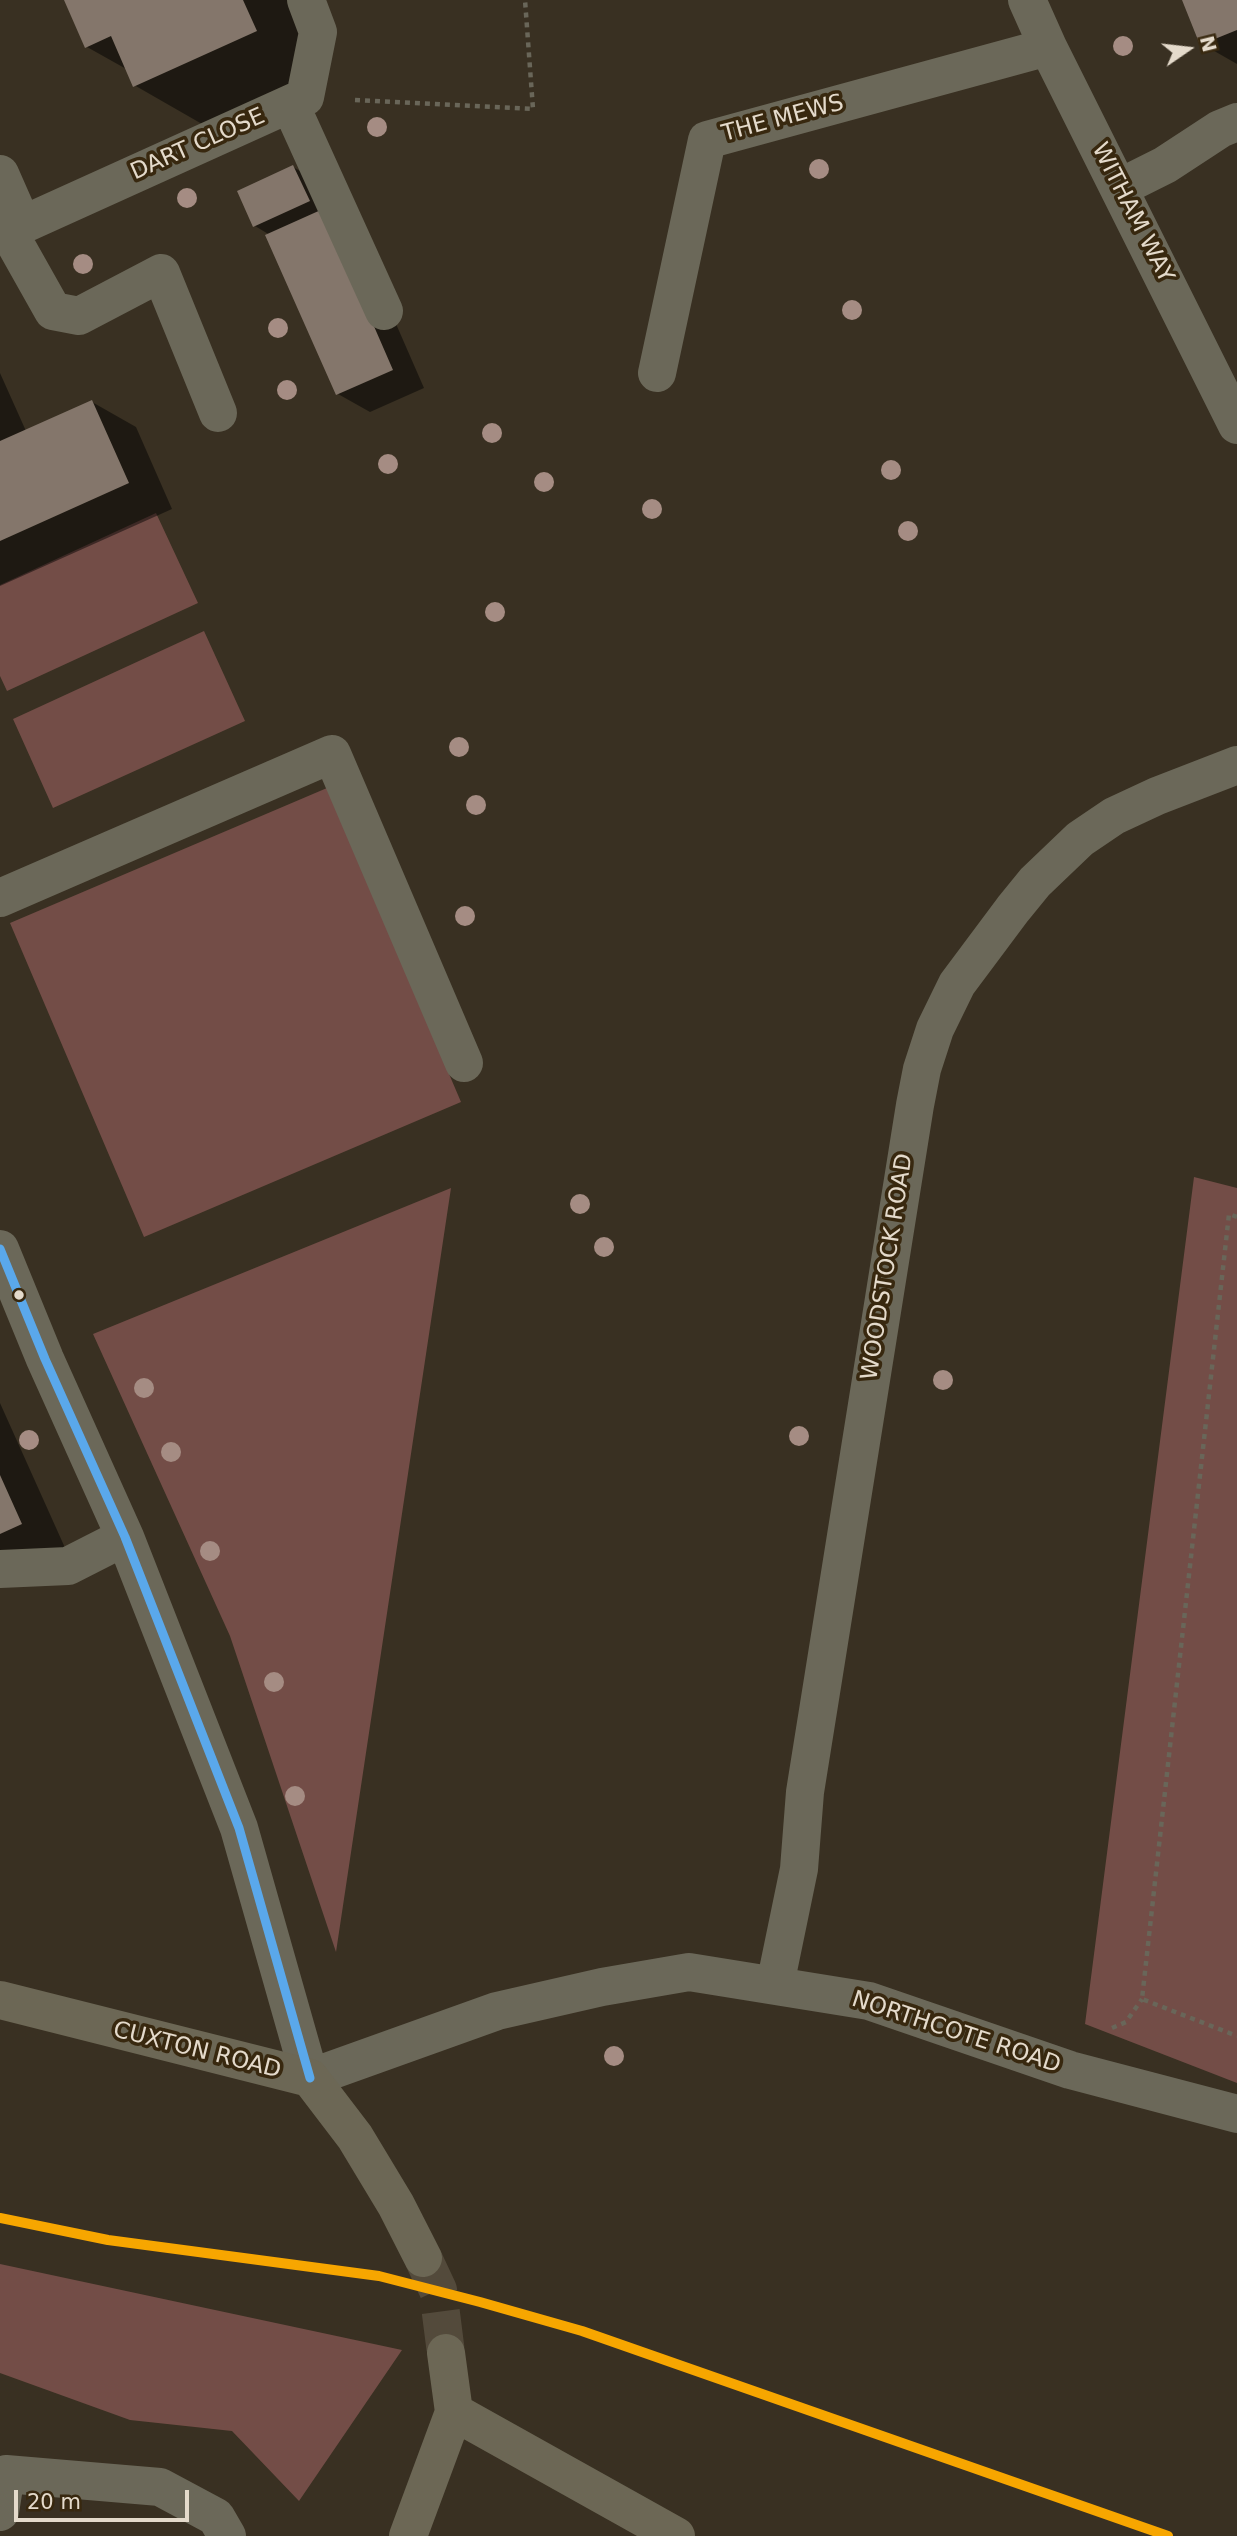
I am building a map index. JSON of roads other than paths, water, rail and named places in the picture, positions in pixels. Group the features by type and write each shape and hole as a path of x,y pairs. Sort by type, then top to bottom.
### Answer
{"main road":[{"name":"CUXTON ROAD","path":"0,2000 310,2078 355,2137 396,2205 423,2258"},
{"path":"408,2536 454,2413 446,2353"},
{"path":"454,2413 676,2536"}],"street":[{"path":"306,0 318,32 298,101 384,311"},
{"name":"WITHAM WAY","path":"1027,0 1237,425"},
{"name":"THE MEWS","path":"657,373 707,140 1048,47"},
{"name":"DART CLOSE","path":"10,230 298,101"},
{"path":"1119,188 1165,165 1220,129 1237,122"},
{"path":"0,174 10,230 53,311 79,316 162,273 218,413"},
{"path":"0,898 332,754 464,1063"},
{"name":"WOODSTOCK ROAD","path":"775,1985 799,1869 805,1792 915,1104 922,1069 941,1013 957,984 1027,891 1080,839 1114,816 1237,765"},
{"path":"0,1249 45,1359 125,1537 239,1828 310,2078"},
{"path":"0,1569 68,1566 125,1537"},
{"name":"NORTHCOTE ROAD","path":"310,2078 497,2011 602,1987 688,1972 869,2001 1070,2070 1237,2113"},
{"path":"0,2511 6,2474 160,2487 216,2517 226,2536"}],"tunnel":[{"path":"423,2258 438,2290 446,2353"}]}
